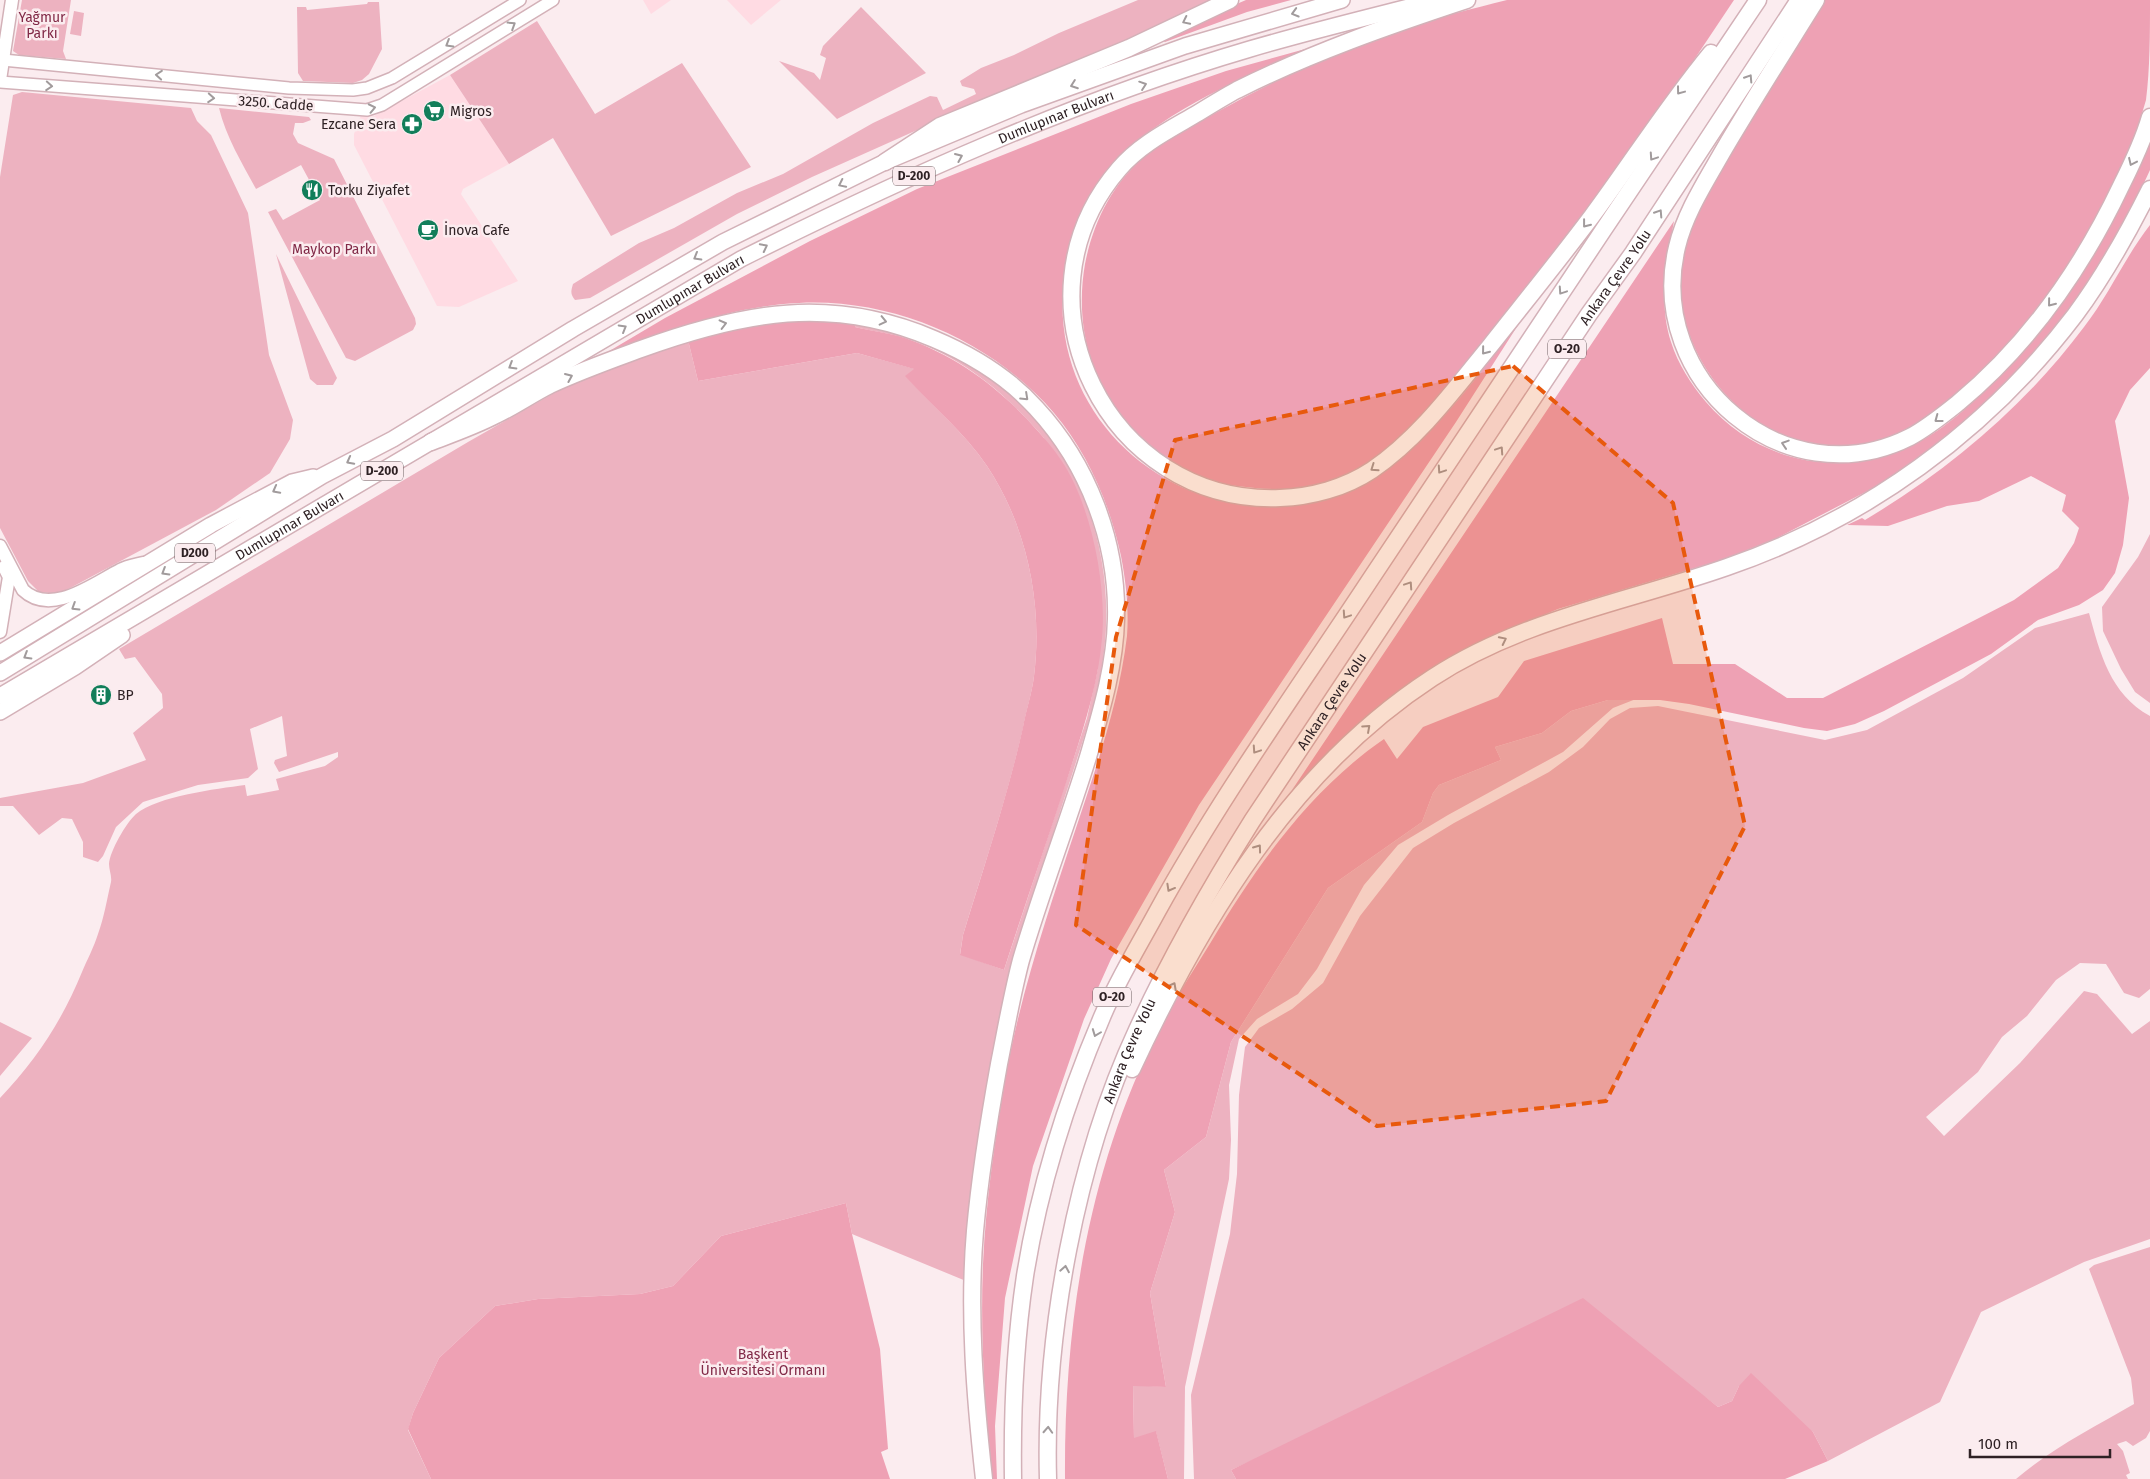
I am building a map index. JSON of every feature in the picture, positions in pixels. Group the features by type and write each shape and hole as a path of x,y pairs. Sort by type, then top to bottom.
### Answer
{"highway":[{"path":"885,162 940,126 1129,48 1230,0"},
{"name":"Dumlupınar Bulvarı","path":"0,673 322,476 393,439 573,329 723,242 885,162 1021,105 1126,66 1246,27 1342,0"},
{"name":"Dumlupınar Bulvarı","path":"0,696 741,259 891,186 1067,112 1189,69 1249,50 1436,0"},
{"path":"1467,0 1373,31 1234,91 1161,134 1146,145 1120,167 1106,187 1085,225 1076,254 1072,281 1073,326 1088,377 1102,404 1118,426 1138,448 1158,464 1182,478 1209,489 1237,496 1263,499 1296,498 1335,488 1369,472 1389,458 1408,442 1460,382 1591,217 1680,91 1757,0"},
{"name":"O-20","path":"1014,1479 1013,1404 1018,1339 1025,1276 1036,1225 1060,1131 1081,1070 1103,1014 1127,965 1192,850 1248,762 1418,503 1757,0"},
{"name":"Ankara Çevre Yolu","path":"1048,1479 1049,1406 1063,1280 1080,1197 1095,1139 1136,1031 1226,862 1589,314 1633,253 1799,0"},
{"path":"1816,0 1706,180 1685,221 1677,247 1673,273 1673,301 1677,328 1685,351 1696,372 1712,394 1734,417 1756,433 1781,444 1809,452 1842,454 1876,449 1912,436 1936,421 1972,392 2001,363 2059,293 2112,205 2135,156 2150,117"},
{"path":"1095,1139 1126,1083 1177,978 1239,874 1287,812 1366,728 1396,703 1434,677 1519,632 1606,603 1727,567 1777,547 1826,525 1872,500 1913,473 1991,410 2028,372 2076,314 2097,283 2127,235 2150,189"},
{"path":"431,442 493,417 550,385 668,339 724,323 767,315 831,312 891,323 946,344 975,359 1026,396 1059,435 1083,475 1104,528 1115,573 1116,616 1114,649 1098,723 1070,816 1022,960 987,1128 974,1235 973,1296 978,1408 984,1479"},
{"path":"0,653 211,525 292,482 322,476"},
{"path":"0,712 277,540 334,499"}],"main road":[{"path":"0,81 1,60 12,0"},
{"path":"0,546 23,590 28,595 46,600 69,596 123,568 152,560"},
{"path":"0,632 9,576 2,562"}],"street":[{"name":"3250. Cadde","path":"1,60 289,88 350,90 367,88 392,78 520,0"},
{"name":"3250. Cadde","path":"0,81 367,110 382,106 552,0"},
{"path":"288,104 289,88"},
{"path":"347,108 350,90"}],"highlighted area":[{"path":"1513,366 1673,503 1745,826 1606,1101 1377,1126 1076,925 1116,637 1175,440"}],"shaded area":[{"path":"643,0 671,0 651,14"},
{"path":"727,0 781,0 751,25"},
{"path":"450,75 509,164 463,189 461,194 518,281 459,307 437,306 354,145 354,134 361,115 374,116"}],"green space":[{"name":"Yağmur Parkı","path":"22,0 71,0 63,51 66,59 19,55 13,51"},
{"path":"1138,0 1218,0 1110,49 1036,77 812,177 737,214 590,298 575,300 572,296 573,284 639,243 674,228 737,193 783,174 873,123 930,96 937,97 943,110 976,94 974,89 962,86 960,81 981,68"},
{"path":"1246,0 1291,0 1247,12 1165,42 1162,40 1162,36"},
{"path":"1507,0 1734,0 1636,146 1554,258 1447,389 1415,424 1380,455 1348,474 1322,483 1296,488 1269,489 1228,485 1202,478 1171,462 1144,442 1122,419 1105,392 1092,363 1084,331 1082,298 1085,264 1099,219 1122,179 1152,150 1170,138 1285,77 1331,56 1402,29"},
{"path":"1823,0 2150,0 2148,76 2146,100 2142,114 2126,155 2083,243 2062,274 2020,329 1996,356 1943,405 1916,424 1888,437 1843,446 1799,441 1760,423 1727,396 1701,360 1685,319 1680,276 1689,231 1707,191"},
{"path":"368,2 379,2 382,49 369,74 362,80 353,83 303,81 298,73 297,7 306,7 307,10 367,4"},
{"path":"861,7 926,73 837,119 779,61 814,73 820,80 826,58 820,55 823,46"},
{"path":"74,11 84,13 81,36 70,34"},
{"path":"537,21 595,114 682,63 751,167 611,236 553,138 509,164 450,75"},
{"path":"1327,43 1232,84 1169,118 1140,139 1115,162 1089,196 1077,223 1067,262 1063,323 1076,378 1104,425 1143,464 1191,491 1245,505 1302,504 1360,486 1382,473 1404,456 1447,413 1520,322 1456,422 1199,805 1111,959 1084,1019 1033,1166 1005,1298 995,1426 997,1479 991,1479 982,1318 984,1240 991,1169 1012,1042 1028,980 1046,919 1092,781 1119,685 1127,636 1128,616 1121,556 1111,518 1096,480 1077,445 1054,413 1029,387 971,345 938,329 905,317 870,308 834,303 774,305 725,314 653,336 606,353 665,318 810,241 917,189 1131,104 1226,71"},
{"path":"22,92 191,108 197,121 211,135 248,213 269,355 293,420 290,439 270,473 216,510 59,594 39,592 28,581 0,528 0,177 13,95"},
{"name":"Maykop Parkı","path":"219,108 309,117 311,120 295,123 293,134 298,143 334,159 415,318 416,324 413,330 355,361 346,358 268,212 276,209 283,220 320,200 301,165 256,189 230,140"},
{"path":"2150,139 2150,170 2125,224 2092,277 2057,325 2018,371 1975,413 1928,450 1881,484 1777,538 1725,559 1558,609 1477,643 1439,663 1401,689 1366,718 1292,790 1674,221 1664,297 1667,327 1677,358 1700,395 1727,423 1751,440 1777,452 1804,460 1832,463 1861,461 1889,454 1917,443 1934,433 1966,408 1996,378 2067,291 2095,252 2121,204"},
{"path":"2150,225 2150,368 2130,390 2115,421 2129,498 2123,545 2115,573 2103,590 2079,605 2038,620 1991,654 1884,711 1855,724 1827,731 1689,704 1660,700 1608,700 1571,711 1542,733 1495,747 1501,760 1439,785 1433,793 1422,822 1328,888 1231,1042 1206,1137 1164,1170 1175,1212 1150,1293 1166,1387 1133,1386 1134,1438 1156,1431 1168,1479 1065,1479 1069,1367 1075,1311 1083,1256 1095,1201 1110,1147 1129,1095 1152,1043 1180,991 1266,857 1309,805 1357,759 1384,739 1397,759 1423,727 1498,697 1524,661 1662,618 1673,664 1735,664 1787,698 1823,698 2014,600 2058,568 2074,543 2079,528 2062,511 2066,495 2031,476 1979,501 1947,506 1888,526 1847,525 1862,518 1865,520 1927,480 1956,458 2011,410 2061,356 2084,327"},
{"path":"276,254 337,378 333,385 317,385 310,379"},
{"path":"808,319 856,323 855,327 905,338 942,354 977,375 1008,400 1055,452 1072,478 1088,522 1095,546 1102,594 1102,638 1097,675 1077,747 1004,970 960,955 963,935 1010,780 1033,682 1036,649 1034,594 1022,540 1001,489 987,466 958,430 905,376 914,369 857,353 698,381 688,340 734,328"},
{"path":"856,323 883,329 909,338 960,360 1006,391 1026,410 1044,430 1063,457 1079,487 1091,518 1100,550 1105,582 1106,616 1099,682 1086,730 1013,963 993,1050 975,1165 966,1281 852,1234 846,1203 721,1236 673,1286 640,1294 538,1299 495,1306 439,1358 413,1413 408,1430 431,1479 0,1479 0,1098 25,1069 57,1023 95,944 111,882 109,864 115,845 136,814 158,802 188,794 245,785 247,796 279,790 276,779 325,766 338,757 338,752 279,772 274,763 275,760 287,756 282,716 250,729 258,769 248,778 198,785 143,802 116,827 103,856 98,862 83,857 83,842 72,819 62,818 39,835 13,806 0,806 0,798 83,783 146,760 133,733 163,708 162,694 135,657 125,659 119,649 468,442 575,381 688,340 698,381 857,353 915,369 906,376 958,430 987,466 1001,489 1022,540 1034,594 1036,621 1036,649 1032,689 1003,806 963,935 960,954 1004,970 1087,718 1098,668 1044,438 1014,406 981,378 963,366 925,345 898,336 855,327"},
{"path":"2150,534 2150,703 2135,692 2121,669 2103,631 2102,607 2138,557"},
{"path":"2089,613 2103,657 2116,684 2136,707 2150,716 2150,989 2139,998 2124,993 2106,964 2080,963 2056,980 2027,1016 2002,1037 1978,1072 1926,1117 1944,1136 2020,1063 2084,991 2097,994 2132,1034 2150,1021 2150,1239 2084,1262 1981,1312 1940,1402 1828,1461 1813,1432 1739,1386 1732,1401 1718,1407 1705,1397 1253,1460 1231,1470 1236,1479 1194,1479 1191,1395 1230,1234 1237,1174 1239,1095 1245,1047 1259,1028 1292,1009 1323,983 1360,916 1413,848 1454,823 1549,772 1583,747 1610,719 1630,708 1658,706 1825,740 1867,730 1963,678 2035,628"},
{"path":"1636,699 1613,708 1563,752 1448,815 1398,845 1364,885 1317,969 1298,994 1257,1019 1239,1039 1229,1085 1231,1140 1229,1179 1185,1387 1184,1479 1168,1479 1156,1432 1134,1439 1133,1385 1166,1387 1150,1293 1175,1212 1164,1170 1206,1137 1231,1042 1328,888 1422,822 1433,793 1439,785 1501,760 1495,747 1542,733 1571,711 1608,700"},
{"path":"0,1022 32,1038 0,1076"},
{"name":"Başkent Üniversitesi Ormanı","path":"846,1203 880,1349 888,1449 881,1452 890,1479 431,1479 408,1429 413,1413 439,1358 495,1306 538,1299 640,1294 673,1286 721,1236"},
{"path":"2150,1247 2150,1431 2146,1438 2133,1446 2126,1441 2117,1444 2123,1451 2130,1473 2126,1475 2128,1479 2016,1479 2058,1448 2134,1404 2131,1378 2089,1269 2094,1265"},
{"path":"1583,1298 1718,1407 1732,1401 1739,1386 1751,1373 1813,1432 1828,1461 1785,1479 1236,1479 1231,1470"}],"place":[{"name":"Migros","path":"434,111"},
{"name":"Ezcane Sera","path":"412,124"},
{"name":"Torku Ziyafet","path":"312,190"},
{"name":"İnova Cafe","path":"428,230"},
{"name":"BP","path":"101,695"}]}
